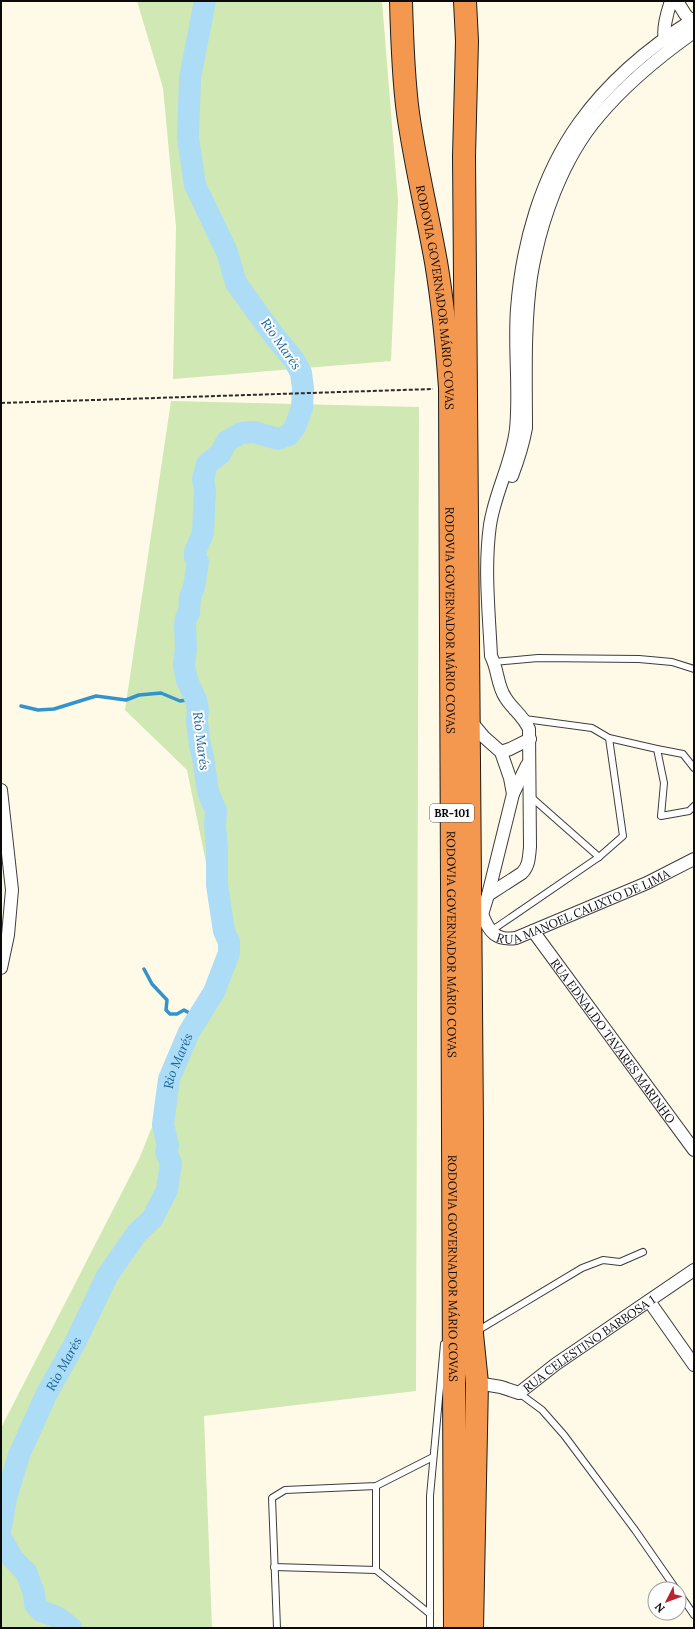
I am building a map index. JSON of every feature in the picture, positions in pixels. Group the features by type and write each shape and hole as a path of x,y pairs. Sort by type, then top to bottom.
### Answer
{"highway":[{"name":"RODOVIA GOVERNADOR MÁRIO COVAS","path":"401,1 403,57 408,111 442,302 450,388 450,584 454,956 453,1257 455,1628"},
{"name":"RODOVIA GOVERNADOR MÁRIO COVAS","path":"465,1 466,42 464,156 471,952 472,1334 478,1383 472,1628"}],"street":[{"path":"670,49 664,39 671,1"},
{"path":"677,1 693,24"},
{"path":"488,895 522,873 528,863 530,847 528,762 530,739 529,729 525,719 504,696 491,656 489,547 490,525 496,501 513,449 515,436 517,310 521,277 532,224 538,203 551,172 579,123 603,94 664,39 693,24"},
{"path":"494,662 497,656 495,569 497,529 503,499 524,443 526,428 527,320 531,277 538,242 556,188 586,133 599,116 628,86 670,49 693,24"},
{"path":"469,718 484,737 501,752 510,778 513,794"},
{"path":"501,752 530,739"},
{"path":"471,952 488,895 513,794 528,762"},
{"path":"1,790 12,890 8,935 1,968"},
{"name":"RUA MANOEL CALIXTO DE LIMA","path":"482,914 490,931 496,936 509,939 516,938 647,883 694,860"},
{"name":"RUA EDNALDO TAVARES MARINHO","path":"532,931 694,1150"},
{"name":"RUA CELESTINO BARBOSA 1","path":"478,1383 501,1387 519,1393 556,1364 694,1270"},
{"path":"648,1301 694,1365"}],"lane":[{"path":"494,662 538,658 639,659 672,662 694,670"},
{"path":"525,719 592,728 609,738 683,754 694,768"},
{"path":"490,931 599,857 623,836 609,738"},
{"path":"657,749 664,783 661,816 689,811 694,806"},
{"path":"530,796 599,857"},
{"path":"472,1334 582,1268 603,1260 620,1262 643,1252"},
{"path":"446,1314 453,1257"},
{"path":"430,1628 430,1496 444,1336"},
{"path":"519,1393 542,1410 564,1435 635,1530 670,1581"},
{"path":"277,1628 272,1498 285,1490 376,1486 433,1457"},
{"path":"376,1486 376,1570"},
{"path":"274,1567 376,1570 430,1614"},
{"path":"687,1605 694,1615"}],"path":[{"path":"1,403 287,395 450,388"}],"green space":[{"path":"137,1 382,1 398,200 391,361 173,379 176,227 163,88"},
{"path":"171,401 419,407 416,1391 204,1416 212,1628 1,1628 1,1428 139,1159 224,950 187,770 125,710"}],"waterway":[{"name":"Rio Marés","path":"1,1527 6,1498 19,1455 46,1395 75,1343 107,1276 137,1233 152,1219 167,1190 171,1163 166,1152 168,1146 163,1124 169,1079 189,1032 214,992 229,953 229,942 224,931 217,885 216,811 208,792 200,746 197,721 198,709 196,700 187,680 184,665 186,648 186,618 189,613 190,597 194,587 198,562 195,557 195,552 203,533 205,490 203,479 207,464 220,454 227,441 241,433 254,432 278,439 289,435 295,427 302,408 303,388 301,373 294,360 272,333 236,283 227,252 195,185 188,138 190,78 205,1"},
{"path":"21,706 38,710 54,709 96,696 126,700 139,695 161,693 180,701 186,700 193,695"},
{"path":"144,969 152,984 167,1000 166,1010 170,1014 177,1014 184,1010 198,1018"},
{"name":"Rio Marés","path":"1,1538 13,1559 26,1572 34,1593 35,1604 41,1611 57,1617 71,1628"}]}
